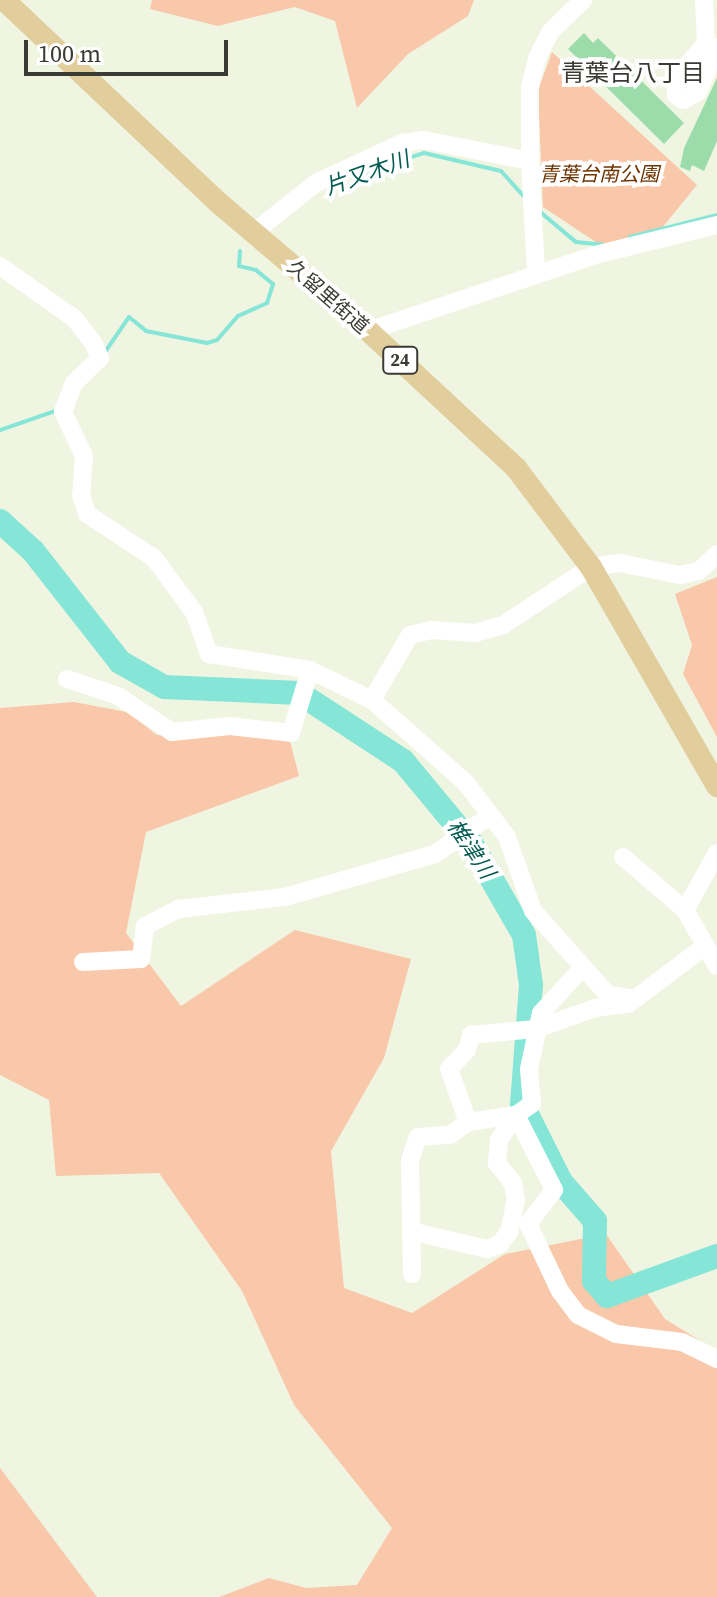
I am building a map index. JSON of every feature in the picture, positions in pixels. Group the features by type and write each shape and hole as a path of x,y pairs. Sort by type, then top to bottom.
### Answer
{"main road":[{"name":"久留里街道","path":"4,0 253,233 368,331 516,468 591,567 717,786"}],"street":[{"path":"536,273 530,87 537,58 564,15 583,0"},
{"path":"704,0 706,43 675,80 676,95 683,100 698,92 717,47"},
{"path":"253,233 316,183 402,143 424,140 530,161"},
{"path":"368,331 536,273 717,225"},
{"path":"0,266 75,319 100,358 74,383 63,412 84,456 81,495 87,514 154,558 194,612 209,654 310,670 372,700 466,783 507,837 533,911 608,995 635,999"},
{"path":"372,700 410,635 432,630 475,633 503,625 591,567 620,563 680,575 699,571 717,554"},
{"path":"67,679 118,696 172,732 230,726 291,733 310,670"},
{"path":"83,962 141,959 145,926 179,909 285,897 435,854 491,815"},
{"path":"685,910 717,853"},
{"path":"623,857 685,910 717,966"},
{"path":"468,1122 449,1069 467,1050 471,1035 536,1029 595,1008 625,1007 705,946"},
{"path":"412,1274 415,1232 410,1160 418,1137 450,1135 468,1122 516,1115 532,1104 529,1069 536,1029 555,993 583,967"},
{"path":"415,1232 487,1249 500,1244 509,1232 516,1200 496,1152 516,1115"},
{"path":"516,1115 554,1190 528,1224 560,1291 578,1315 616,1334 682,1342 717,1359"}],"green space":[{"path":"152,0 474,0 468,16 408,54 357,108 335,21 295,7 218,26 150,9"},
{"name":"青葉台南公園","path":"552,52 697,185 662,228 600,245 543,207 538,90"},
{"path":"717,577 717,737 683,674 692,645 675,594"},
{"path":"74,702 127,712 157,735 198,737 238,730 290,741 299,776 146,832 126,933 181,1006 295,930 411,959 384,1058 331,1151 344,1288 412,1313 505,1254 606,1234 665,1319 717,1351 717,1597 219,1597 269,1578 306,1588 357,1585 392,1528 294,1405 242,1291 159,1173 56,1176 49,1100 0,1075 0,708"},
{"path":"0,1468 97,1597 0,1597"}],"building":[{"path":"584,33 593,43 598,38 684,123 664,144 568,49"},
{"path":"717,78 717,141 704,171 692,165 690,171 680,167 684,148"}],"waterway":[{"name":"片又木川","path":"351,177 424,153 501,171 527,200"},
{"name":"片又木川","path":"539,211 576,242 603,245"},
{"name":"片又木川","path":"630,237 717,215"},
{"name":"片又木川","path":"105,352 129,317 146,331 207,343 217,340 238,316 267,303 273,284 256,270 239,266 240,251"},
{"name":"片又木川","path":"0,430 55,411"},
{"name":"椎津川","path":"0,521 33,551 120,662 164,687 299,693 403,761 471,843 524,935 531,985 522,1104 561,1182 595,1221 594,1281 607,1296 717,1256"}],"district":[{"name":"青葉台八丁目","path":"633,73"}]}
